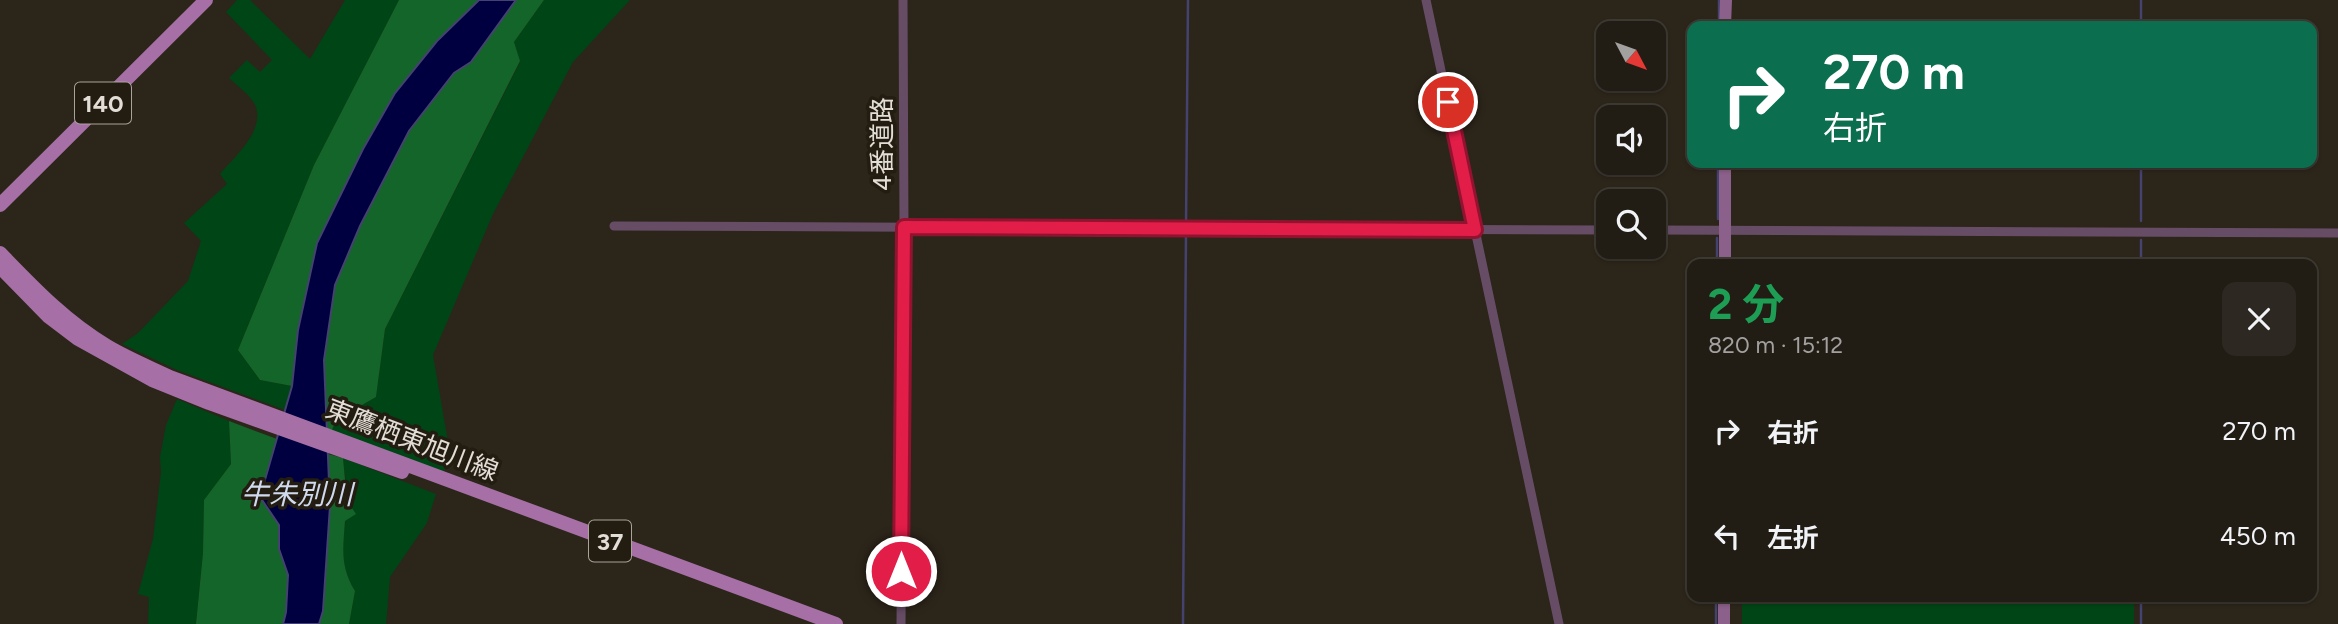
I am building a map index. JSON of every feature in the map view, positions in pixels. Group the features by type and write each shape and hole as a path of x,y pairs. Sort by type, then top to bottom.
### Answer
{"main road":[{"name":"140","path":"0,205 206,0"},
{"name":"東鷹栖東旭川線","path":"0,253 56,309 108,347 210,398"},
{"name":"東鷹栖東旭川線","path":"0,267 49,317 78,339 152,380 384,460 836,624"},
{"name":"東鷹栖東旭川線","path":"384,460 810,624"}],"street":[{"name":"4番道路","path":"901,624 904,227 902,0"},
{"path":"1426,0 1559,624"},
{"path":"1726,0 1726,21"},
{"path":"1725,168 1725,259"},
{"path":"614,226 1596,230"},
{"path":"1666,230 2338,233"},
{"path":"1724,602 1724,624"}],"green space":[{"path":"237,0 250,0 310,59 345,0 399,0 314,165 238,350 260,380 292,386 285,410 177,370 122,344 138,333 188,281 201,241 184,223 227,184 220,174 246,144 256,126 254,103 229,78 247,60 260,72 272,60 226,12"},
{"path":"399,0 479,0 467,14 317,243 298,330 292,386 260,380 238,350 314,165"},
{"path":"516,0 544,0 514,42 520,61 385,329 376,397 336,420 330,435 327,434 324,360 335,285 360,226 409,131 454,73 471,62"},
{"path":"544,0 630,0 573,62 493,214 433,355 450,453 442,478 330,435 336,420 376,397 385,329 520,62 514,42"},
{"path":"177,399 229,421 231,464 204,500 203,553 196,624 148,624 149,597 138,594 153,539 161,472 160,457 166,425"},
{"path":"229,421 277,439 260,497 279,525 279,549 288,575 283,624 196,624 203,553 204,500 231,464"},
{"path":"328,454 343,458 347,501 356,514 345,521 345,566 355,591 349,624 319,624 323,611 330,506"},
{"path":"343,458 436,494 427,523 390,577 386,624 349,624 355,591 345,569 344,559 347,498"},
{"path":"1742,602 2134,602 2134,624 1742,624"}],"water":[{"name":"牛朱別川","path":"479,0 516,0 471,62 454,73 409,131 360,226 335,285 324,360 330,506 323,611 319,624 283,624 288,575 279,549 279,525 260,497 292,386 298,330 317,243 363,149 395,93 437,41"}],"waterway":[{"path":"1186,225 1188,0"},
{"path":"1719,0 1719,21"},
{"path":"2141,0 2141,21"},
{"path":"1718,168 1718,219"},
{"path":"2141,168 2141,221"},
{"path":"1183,624 1186,232"},
{"path":"1717,238 1717,259"},
{"path":"2141,240 2141,259"},
{"path":"1716,602 1716,624"},
{"path":"2141,602 2141,624"}],"route":[{"path":"901,571 904,227 1475,230 1448,102"}]}
